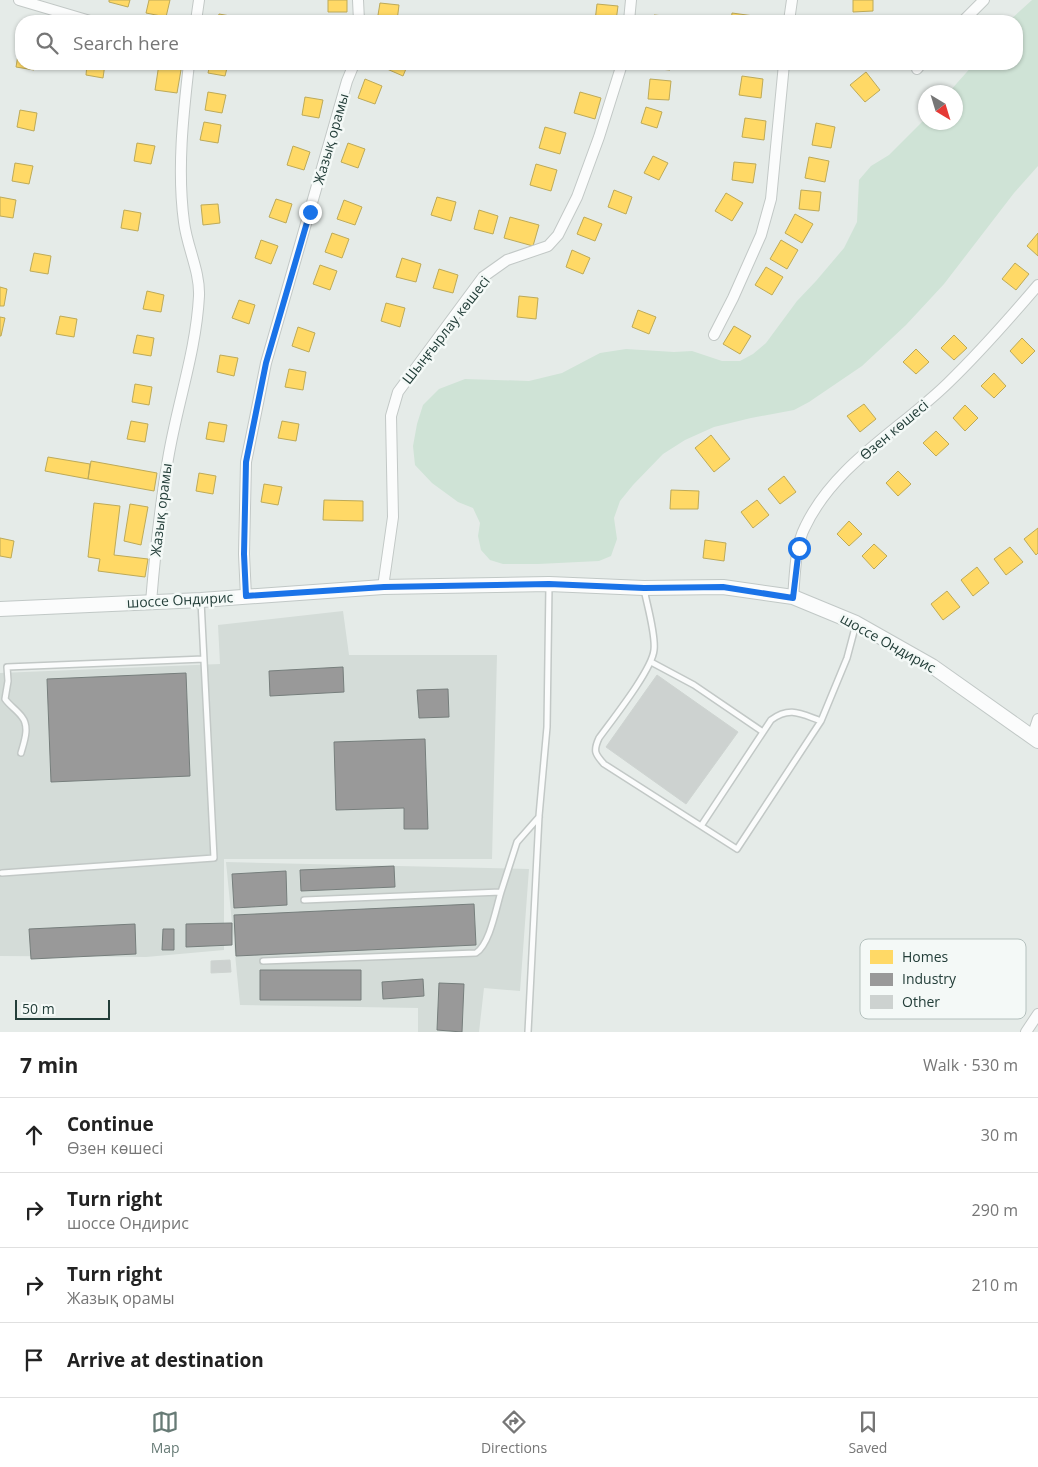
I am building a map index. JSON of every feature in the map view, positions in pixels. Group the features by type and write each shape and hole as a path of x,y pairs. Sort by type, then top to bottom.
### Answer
{"main road":[{"name":"шоссе Ондирис","path":"0,609 202,600 384,587 549,584 644,588 723,587 793,598 856,623 932,666 1035,739"}],"street":[{"path":"19,0 70,15"},
{"path":"197,15 199,0"},
{"path":"358,0 359,15"},
{"path":"630,15 631,0"},
{"path":"790,15 792,0"},
{"path":"969,15 984,0"},
{"name":"Жазық орамы","path":"151,602 155,551 168,458 195,336 199,293 196,267 188,247 185,230 182,191 182,130 189,70"},
{"name":"Жазық орамы","path":"246,596 244,554 246,462 266,363 352,70"},
{"name":"Шыңғырлау көшесі","path":"384,587 393,517 392,416 398,392 483,277 507,260 548,246 558,235 577,197 620,70"},
{"path":"714,335 761,235 771,199 783,70"},
{"name":"Өзен көшесі","path":"793,598 803,529 814,508 850,467 948,384 1038,285"},
{"path":"1035,739 1038,719"},
{"path":"1026,1032 1038,1014"}],"lane":[{"path":"528,1032 547,727 549,584"},
{"path":"644,588 654,644 651,662 599,738 595,746 596,755 604,764 737,850 821,721 847,658 856,623"},
{"path":"2,872 214,858 202,600"},
{"path":"21,753 26,730 23,718 5,699 8,682 7,667 204,659"},
{"path":"651,662 694,685 763,732"},
{"path":"701,826 771,720 780,714 792,711 821,721"},
{"path":"263,961 476,953 483,947 486,939 517,842 540,816"},
{"path":"304,900 501,892"}],"shaded area":[{"path":"343,611 349,655 497,655 492,859 224,859 224,950 146,957 0,956 0,673 220,664 218,625"},
{"path":"226,862 529,869 520,991 484,988 479,1032 418,1032 418,1008 240,1005"}],"green space":[{"path":"1032,0 1038,0 1038,166 1014,193 944,284 906,325 862,366 794,410 714,427 685,440 663,454 620,501 614,518 617,539 611,556 599,561 538,564 503,564 490,560 481,550 478,536 480,523 473,508 458,502 432,483 415,465 413,446 423,405 439,389 465,379 529,381 562,373 600,353 626,349 674,352 692,351 722,361 740,361 753,354 766,343 797,301 844,248 857,222 859,180 871,166 889,155 918,126 918,130 963,130 963,85 955,85 969,70 1023,70 1023,15 1016,15"}],"building: Homes":[{"path":"109,0 130,0 128,7 109,2"},
{"path":"149,0 170,0 166,15 146,13"},
{"path":"328,0 347,0 347,12 328,12"},
{"path":"853,0 873,0 873,11 853,12"},
{"path":"380,3 399,5 398,15 378,15"},
{"path":"597,4 618,6 617,15 596,15"},
{"path":"86,70 104,70 103,78 86,75"},
{"path":"158,70 181,70 177,93 155,90"},
{"path":"209,70 226,70 225,76 208,73"},
{"path":"389,70 406,70 403,76"},
{"path":"866,72 880,90 865,102 850,85"},
{"path":"742,76 763,79 761,98 739,95"},
{"path":"365,79 382,86 375,104 358,98"},
{"path":"650,79 671,81 669,100 648,99"},
{"path":"208,92 226,95 222,113 205,110"},
{"path":"580,92 601,98 595,119 574,113"},
{"path":"305,97 323,100 319,118 302,115"},
{"path":"646,107 662,112 657,128 641,123"},
{"path":"20,110 37,113 34,131 17,127"},
{"path":"745,118 766,121 764,140 742,137"},
{"path":"204,122 221,125 218,143 200,140"},
{"path":"816,123 835,127 831,148 812,145"},
{"path":"545,127 566,133 560,154 539,148"},
{"path":"137,143 155,146 151,164 134,161"},
{"path":"348,143 365,149 358,168 341,162"},
{"path":"293,146 310,152 304,170 287,165"},
{"path":"653,156 668,163 659,180 644,173"},
{"path":"809,157 829,161 825,182 805,178"},
{"path":"734,162 756,164 753,183 732,180"},
{"path":"15,163 33,166 29,184 12,181"},
{"path":"536,164 557,170 551,191 530,185"},
{"path":"614,190 632,197 626,214 608,207"},
{"path":"801,190 821,192 819,211 799,209"},
{"path":"726,193 743,203 732,221 715,211"},
{"path":"0,197 16,200 13,218 0,216"},
{"path":"437,197 456,202 451,221 431,215"},
{"path":"276,199 292,204 286,223 269,217"},
{"path":"344,200 362,207 355,225 337,219"},
{"path":"218,204 220,223 203,225 201,205"},
{"path":"124,210 141,213 138,231 121,228"},
{"path":"479,210 498,216 493,234 474,229"},
{"path":"795,214 813,224 802,243 785,233"},
{"path":"510,217 539,225 533,246 504,238"},
{"path":"584,217 602,224 595,241 577,234"},
{"path":"332,233 349,239 342,258 325,252"},
{"path":"1038,233 1038,256 1027,246"},
{"path":"261,240 278,246 271,264 255,258"},
{"path":"781,240 798,250 787,269 770,259"},
{"path":"572,250 590,258 583,274 566,267"},
{"path":"34,253 51,256 48,274 30,271"},
{"path":"402,258 421,264 416,282 396,277"},
{"path":"1015,263 1029,274 1016,290 1002,279"},
{"path":"320,265 337,271 330,290 313,284"},
{"path":"766,267 783,277 772,295 755,285"},
{"path":"439,269 458,275 453,293 433,288"},
{"path":"0,287 7,289 4,306 0,306"},
{"path":"147,291 164,295 161,312 143,309"},
{"path":"519,296 538,298 536,319 517,317"},
{"path":"239,300 255,305 249,324 232,318"},
{"path":"386,303 405,308 400,327 381,321"},
{"path":"638,310 656,317 649,334 632,327"},
{"path":"60,316 77,319 74,337 56,334"},
{"path":"0,317 5,318 1,336 0,336"},
{"path":"734,326 751,336 740,354 723,344"},
{"path":"298,327 315,333 309,352 292,346"},
{"path":"137,335 154,338 151,356 133,353"},
{"path":"954,335 967,348 954,360 941,348"},
{"path":"1022,338 1035,351 1022,364 1010,351"},
{"path":"916,349 929,362 916,374 903,362"},
{"path":"220,355 238,358 234,376 217,372"},
{"path":"289,369 306,372 303,390 285,387"},
{"path":"994,373 1006,386 994,398 981,386"},
{"path":"135,384 152,387 149,405 132,402"},
{"path":"864,404 876,419 860,432 847,416"},
{"path":"965,405 978,418 965,431 953,418"},
{"path":"131,421 148,424 145,442 127,439"},
{"path":"282,421 299,424 296,441 278,438"},
{"path":"209,422 227,425 224,442 206,439"},
{"path":"936,431 949,444 936,456 923,443"},
{"path":"711,435 730,459 714,472 695,448"},
{"path":"48,457 90,464 88,479 45,471"},
{"path":"91,461 157,473 154,491 88,479"},
{"path":"898,471 911,484 898,496 886,483"},
{"path":"199,473 216,476 213,494 196,491"},
{"path":"784,476 796,492 780,504 768,489"},
{"path":"264,484 282,487 278,505 261,502"},
{"path":"671,490 699,491 698,509 670,509"},
{"path":"324,500 363,501 363,521 323,520"},
{"path":"757,500 769,515 753,528 741,512"},
{"path":"94,503 120,506 114,555 148,559 145,577 98,571 100,559 88,557"},
{"path":"130,504 148,507 141,545 124,541"},
{"path":"849,521 862,534 849,546 837,534"},
{"path":"1038,528 1038,553 1036,555 1024,539"},
{"path":"0,538 14,541 11,558 0,556"},
{"path":"705,540 726,543 724,561 703,558"},
{"path":"874,544 887,556 874,569 862,556"},
{"path":"1010,547 1023,562 1006,575 994,559"},
{"path":"977,567 989,583 973,596 961,580"},
{"path":"947,591 960,607 943,620 931,604"}],"building: Industry":[{"path":"343,667 344,692 270,696 269,671"},
{"path":"186,673 190,776 51,782 47,679"},
{"path":"448,689 449,717 419,718 417,690"},
{"path":"425,739 428,829 404,829 404,808 336,810 334,742"},
{"path":"394,866 395,887 301,891 300,870"},
{"path":"286,871 287,905 234,908 232,874"},
{"path":"474,904 476,945 236,956 234,915"},
{"path":"232,923 232,945 186,947 186,924"},
{"path":"135,924 136,954 31,959 29,929"},
{"path":"163,929 174,929 174,950 162,950"},
{"path":"260,970 361,970 361,1000 260,1000"},
{"path":"423,979 424,996 383,999 382,982"},
{"path":"439,983 464,984 462,1032 437,1030"}],"building: Other":[{"path":"657,675 738,732 686,804 606,747"},
{"path":"230,960 231,972 211,973 211,961"}],"route":[{"path":"310,212 266,363 246,462 244,554 246,596 384,587 549,584 644,588 723,587 793,598 799,548"}]}
